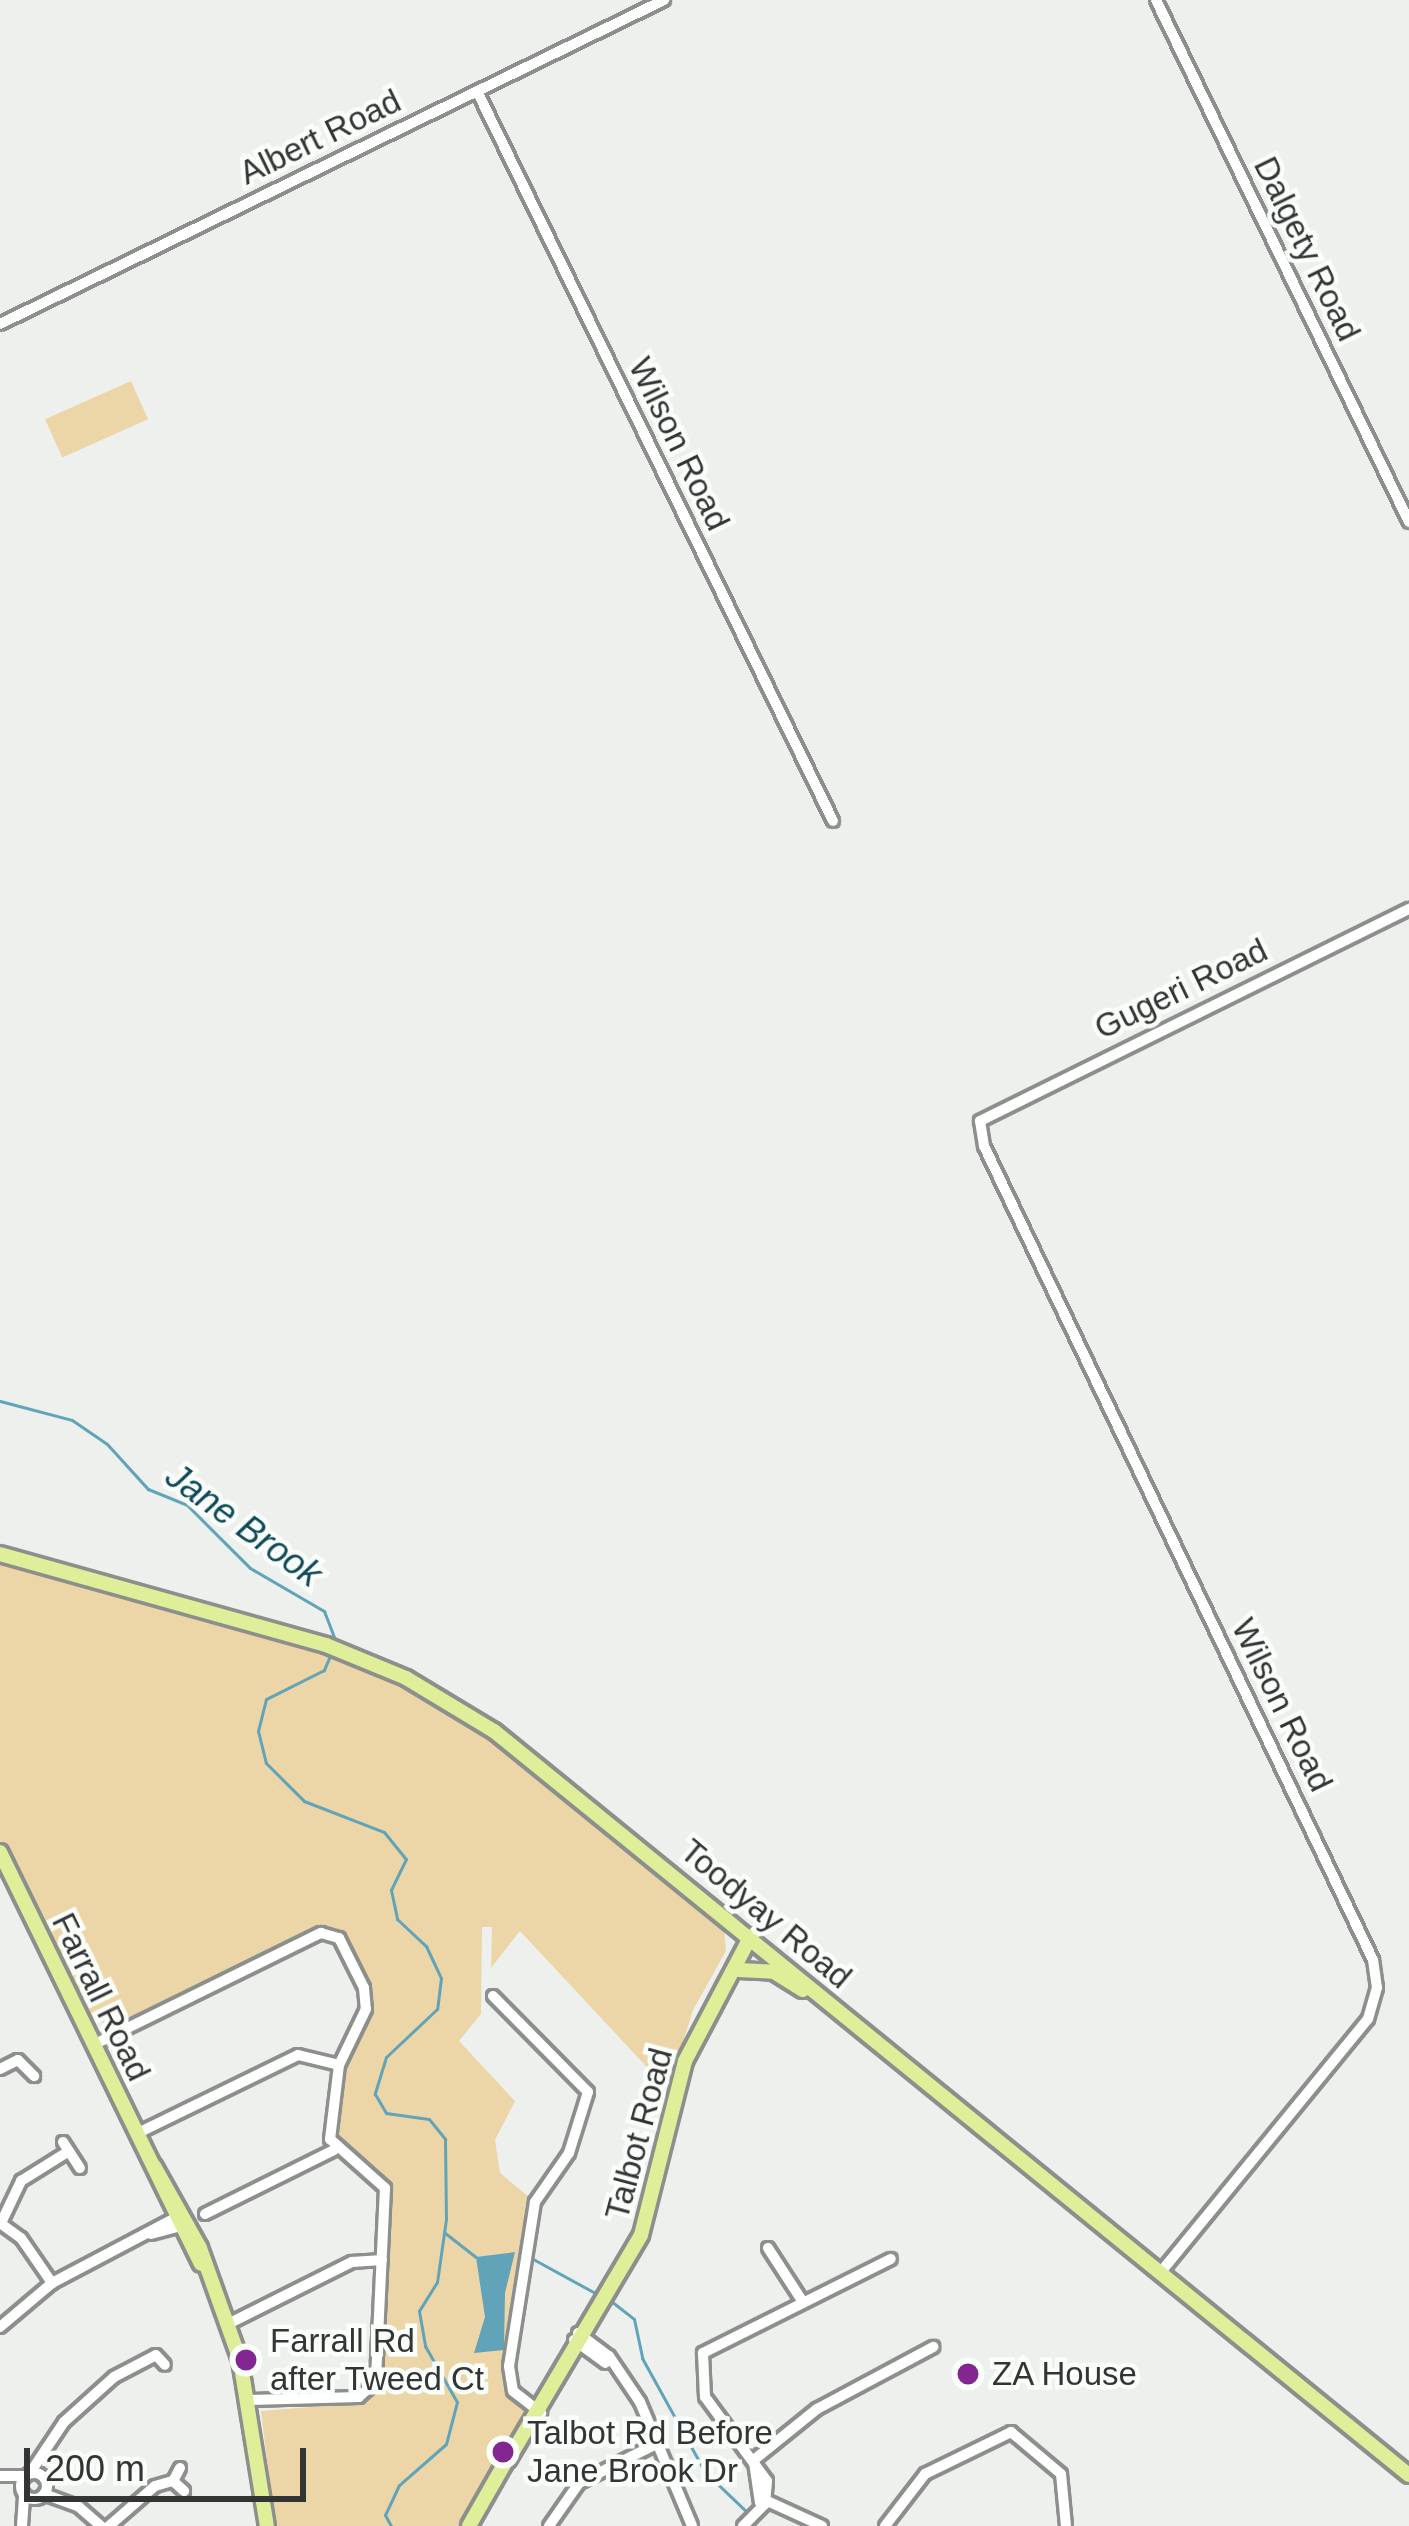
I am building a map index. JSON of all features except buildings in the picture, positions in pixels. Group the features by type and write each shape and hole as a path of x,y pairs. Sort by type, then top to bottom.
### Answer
{"main road":[{"name":"Toodyay Road","path":"0,1555 304,1637 348,1653 494,1731 1409,2476"},
{"name":"Farrall Road","path":"0,1852 228,2324 250,2400 267,2526"},
{"name":"Talbot Road","path":"469,2526 613,2283 651,2209 685,2061 755,1940"},
{"path":"734,1972 774,1972 843,2015"}],"street":[{"name":"Albert Road","path":"0,324 664,0"},
{"name":"Dalgety Road","path":"1156,0 1409,522"},
{"name":"Wilson Road","path":"477,91 833,821"},
{"name":"Gugeri Road","path":"980,1121 1409,910"},
{"name":"Wilson Road","path":"980,1121 984,1147 1373,1960 1377,1988 1368,2018 1160,2273"},
{"path":"95,2044 326,1933 342,1943 367,1998 339,2065 334,2150"},
{"path":"493,1996 588,2092 566,2158 535,2202 531,2257 509,2375 538,2411"},
{"path":"16,2046 17,2060 34,2076"},
{"path":"138,2133 298,2055 339,2065"},
{"path":"0,2069 17,2060"},
{"path":"52,2283 1,2223 21,2181 63,2148 80,2168"},
{"path":"205,2214 334,2150"},
{"path":"250,2400 370,2392 382,2260 383,2181 334,2150"},
{"path":"0,2327 52,2283 181,2221"},
{"path":"768,2248 801,2299"},
{"path":"745,2525 762,2503 755,2459 705,2397 700,2358 801,2299 891,2259"},
{"path":"228,2324 352,2263 382,2260"},
{"path":"579,2338 619,2370 660,2442 692,2526"},
{"path":"23,2520 39,2459 64,2422 114,2377 161,2360 162,2342"},
{"path":"755,2459 817,2409 933,2347"},
{"path":"885,2526 917,2480 1012,2432 1061,2474 1066,2526"},
{"path":"549,2526 579,2483 660,2442"},
{"path":"1,2476 35,2487 105,2526 177,2474 184,2492"},
{"path":"762,2503 822,2526"}],"shaded area":[{"path":"131,381 148,419 62,458 45,419"},
{"path":"0,1554 348,1653 448,1702 724,1926 726,1951 693,2010 671,2082 657,2078 520,1931 491,1968 492,1927 482,1927 481,2014 459,2041 515,2101 495,2140 500,2173 535,2202 510,2382 534,2409 469,2526 275,2526 261,2411 361,2403 381,2384 391,2189 377,2168 336,2144 345,2067 372,1993 346,1938 319,1928 113,2027 84,2015 0,1845"}],"water":[{"path":"515,2252 505,2293 504,2350 474,2353 485,2317 476,2257"}],"waterway":[{"name":"Jane Brook","path":"0,1401 72,1420 107,1444 148,1489 187,1505 250,1568 324,1611 336,1642"},
{"name":"Jane Brook","path":"332,1651 324,1670 266,1699 258,1731 266,1763 304,1801 384,1832 406,1859 391,1890 397,1919 426,1946 441,1978 437,2009 386,2057 375,2094 386,2113 429,2119 445,2139 446,2219 437,2282 419,2311 425,2346 457,2402 446,2444 399,2485 385,2515 391,2526"},
{"path":"445,2233 476,2257"},
{"path":"533,2259 597,2294"},
{"path":"611,2301 634,2319 642,2358 705,2472 749,2514"}],"place":[{"name":"Farrall Rd after Tweed Ct","path":"246,2360"},
{"name":"ZA House","path":"968,2374"},
{"name":"Talbot Rd Before Jane Brook Dr","path":"503,2452"}]}
